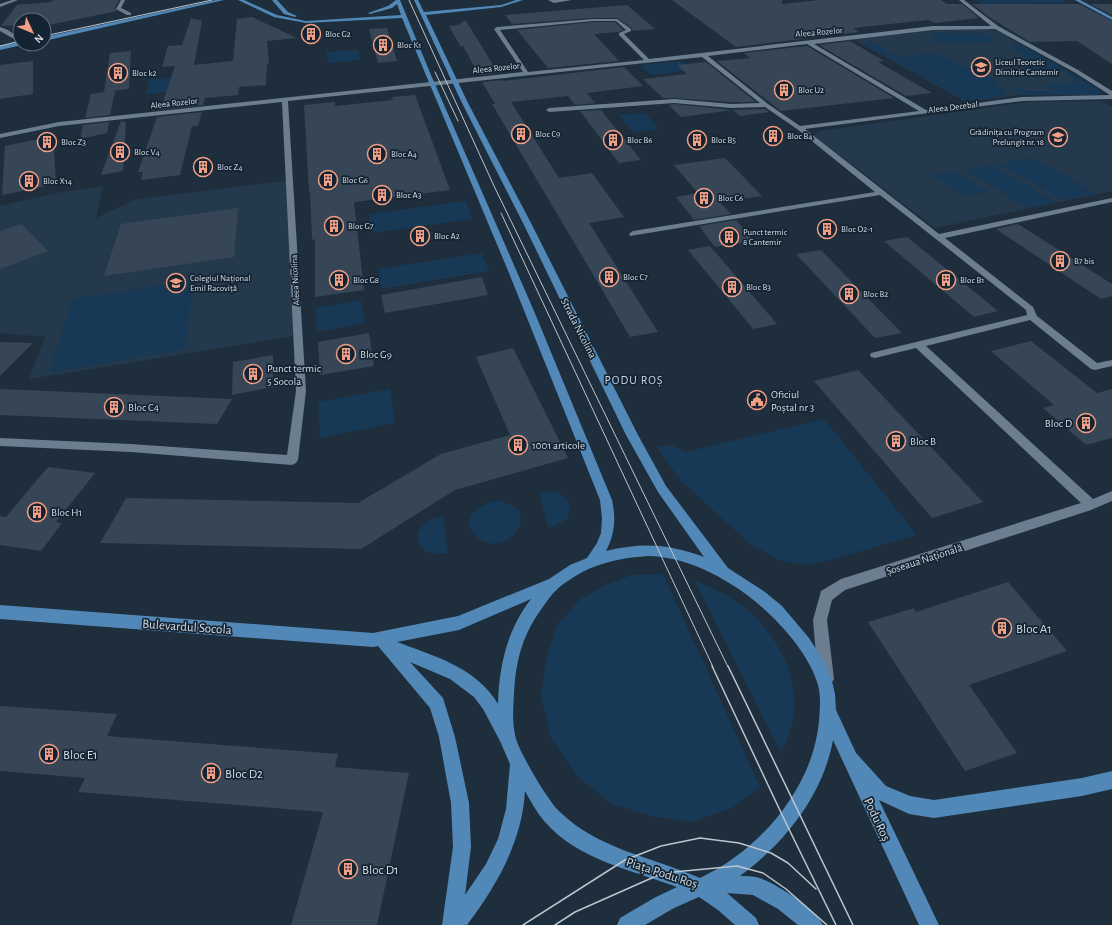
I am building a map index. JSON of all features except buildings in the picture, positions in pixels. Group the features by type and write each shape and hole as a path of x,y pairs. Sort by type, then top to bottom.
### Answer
{"main road":[{"path":"173,5 195,0"},
{"path":"52,37 222,0"},
{"path":"240,0 276,16 289,20 404,16"},
{"path":"274,0 281,2 280,8 286,13 315,20 348,17 380,11 390,7 398,0 430,80 552,362 572,419 606,500 609,514 608,532 602,548 592,561"},
{"path":"416,0 424,4"},
{"name":"Strada Nicolina","path":"416,0 450,73 524,217 632,435 662,489 725,574"},
{"path":"441,6 500,5 510,0"},
{"path":"422,14 500,5 521,0"},
{"path":"1077,0 1112,19"},
{"path":"1089,0 1112,13"},
{"path":"121,16 137,12"},
{"path":"0,42 12,39"},
{"path":"0,48 12,46"},
{"name":"Piața Podu Roș","path":"659,551 697,560 725,574 755,592 777,610 797,633 814,659 827,688 828,711 823,748 813,775 796,806 785,821 758,849 737,866 705,885 607,853 575,836 552,817 518,763 510,746 506,717 509,659 520,628 534,606 552,584 592,561 635,552 659,551"},
{"name":"Bulevardul Socola","path":"0,612 379,642 459,623 552,584"},
{"path":"379,642 437,704 447,736 460,803 462,847 453,925"},
{"name":"Bulevardul Socola","path":"379,642 451,672 475,687 492,709 510,746"},
{"name":"Podu Roș","path":"828,711 929,925"},
{"path":"850,759 880,792 909,805 934,809 1082,787 1112,780"},
{"path":"453,925 475,900 497,861 514,810 518,763"},
{"path":"627,925 670,900 705,885 755,886 785,902 813,925"},
{"path":"705,885 749,925"}],"street":[{"path":"0,6 16,0"},
{"path":"123,0 118,9 129,14"},
{"path":"550,0 554,2 570,0"},
{"name":"Aleea Decebal","path":"961,0 996,27 1111,97"},
{"path":"527,74 496,29 593,20 617,20 629,30 622,34 648,61"},
{"name":"Aleea Rozelor","path":"0,136 67,124 285,100 430,80 455,81 527,74 933,28 996,27"},
{"path":"0,30 12,34"},
{"path":"809,43 924,111"},
{"path":"703,55 766,105 799,128 1030,309 1032,318 1095,367 1112,363"},
{"name":"Aleea Decebal","path":"799,128 1022,99 1111,97"},
{"name":"Aleea Nicolina","path":"0,442 131,448 292,460 300,391 285,100"},
{"path":"549,110 674,101 731,106 766,105"},
{"path":"633,234 881,193"},
{"path":"937,237 1112,200"},
{"path":"875,355 1032,318"},
{"path":"918,344 1091,505"},
{"name":"Șoseaua Națională","path":"827,688 820,620 826,596 841,585 1091,505 1112,496"}],"shaded area":[{"path":"976,0 1062,0 1069,3 982,4"},
{"name":"Liceul Teoretic Dimitrie Cantemir","path":"945,29 988,29 997,31 1096,88 1101,93 1096,95 1020,95 966,102 853,39"},
{"path":"927,33 985,33 998,42 939,43"},
{"path":"872,42 945,83 947,82 901,57 936,53 985,77 991,77 1009,95 969,101 962,99 862,43"},
{"path":"1010,46 1024,46 1096,88 1101,93 1096,95 1020,95 1012,88 1023,88 1025,91 1053,91 1043,83 1079,83 1065,72 1029,72 1012,59 1026,58"},
{"path":"358,50 360,60 328,63 326,52"},
{"path":"681,61 693,70 651,75 640,65"},
{"path":"176,77 175,91 146,94 149,79"},
{"path":"1102,101 1112,107 1112,191 935,228 814,134 819,131 1029,102"},
{"path":"645,113 659,129 633,132 619,115"},
{"path":"1031,158 1096,193 1062,200 998,164"},
{"path":"993,165 1056,202 1027,208 965,170"},
{"path":"955,171 988,192 964,196 932,175"},
{"name":"Colegiul Național Emil Racoviță","path":"291,180 294,336 29,379 45,337 0,333 0,206 56,193 103,186 96,218 137,199"},
{"path":"466,201 472,219 371,233 369,214"},
{"path":"482,253 489,271 381,289 378,269"},
{"path":"194,280 185,349 49,373 73,299"},
{"path":"361,300 365,323 317,332 315,308"},
{"path":"390,389 395,423 320,438 318,402"},
{"path":"824,419 917,535 827,561 804,565 778,560 749,543 681,481 657,447 671,445 686,452"},
{"path":"546,491 561,495 569,503 570,507 567,519 555,526 548,527 539,493"},
{"path":"496,501 512,505 519,513 521,522 517,531 509,539 499,543 487,543 476,536 471,530 469,524 470,518 473,513 484,505"},
{"path":"443,516 448,553 435,554 426,551 420,546 418,539 419,532 423,525 431,519"},
{"path":"663,574 760,787 733,807 693,822 651,816 612,804 577,776 551,738 541,696 546,659 557,626 579,600 607,584 633,575"},
{"path":"694,580 724,594 740,604 763,626 773,638 781,652 792,681 794,712 789,733 781,753"}],"tram line":[{"path":"52,34 212,0"},
{"path":"409,0 494,186 728,667"},
{"path":"0,46 12,43"},
{"path":"435,72 458,121"},
{"path":"501,213 713,667"},
{"path":"712,666 836,925"},
{"path":"728,666 853,925"},
{"path":"523,925 625,860 661,846 700,838 739,843 771,853 788,863 816,889"},
{"path":"555,925 575,912 663,873 737,866 763,873 786,889 827,925"}],"place":[{"name":"Bloc G2","path":"311,34"},
{"name":"Bloc K1","path":"383,45"},
{"name":"Liceul Teoretic Dimitrie Cantemir","path":"981,67"},
{"name":"Bloc k2","path":"118,73"},
{"name":"Bloc U2","path":"784,90"},
{"name":"Bloc C9","path":"521,134"},
{"name":"Bloc B4","path":"773,136"},
{"name":"Grădinița cu Program Prelungit nr. 18","path":"1058,137"},
{"name":"Bloc B6","path":"613,140"},
{"name":"Bloc B5","path":"697,140"},
{"name":"Bloc Z3","path":"47,142"},
{"name":"Bloc V4","path":"120,152"},
{"name":"Bloc A4","path":"377,154"},
{"name":"Bloc Z4","path":"203,167"},
{"name":"Bloc G6","path":"328,180"},
{"name":"Bloc X14","path":"29,181"},
{"name":"Bloc A3","path":"382,195"},
{"name":"Bloc C6","path":"704,198"},
{"name":"Bloc G7","path":"334,226"},
{"name":"Bloc O2-1","path":"827,229"},
{"name":"Bloc A2","path":"420,236"},
{"name":"Punct termic 8 Cantemir","path":"729,237"},
{"name":"B7 bis","path":"1060,261"},
{"name":"Bloc C7","path":"609,277"},
{"name":"Bloc G8","path":"339,280"},
{"name":"Bloc B1","path":"946,280"},
{"name":"Colegiul Național Emil Racoviță","path":"176,283"},
{"name":"Bloc B3","path":"732,287"},
{"name":"Bloc B2","path":"849,294"},
{"name":"Bloc G9","path":"346,354"},
{"name":"Punct termic 5 Socola","path":"253,374"},
{"name":"Oficiul Poștal nr 3","path":"757,400"},
{"name":"Bloc C4","path":"114,407"},
{"name":"Bloc D","path":"1086,423"},
{"name":"Bloc B","path":"896,441"},
{"name":"1001 articole","path":"518,445"},
{"name":"Bloc H1","path":"37,512"},
{"name":"Bloc A1","path":"1002,628"},
{"name":"Bloc E1","path":"49,754"},
{"name":"Bloc D2","path":"211,773"},
{"name":"Bloc D1","path":"348,869"}],"district":[{"name":"PODU ROȘ","path":"634,380"}]}
